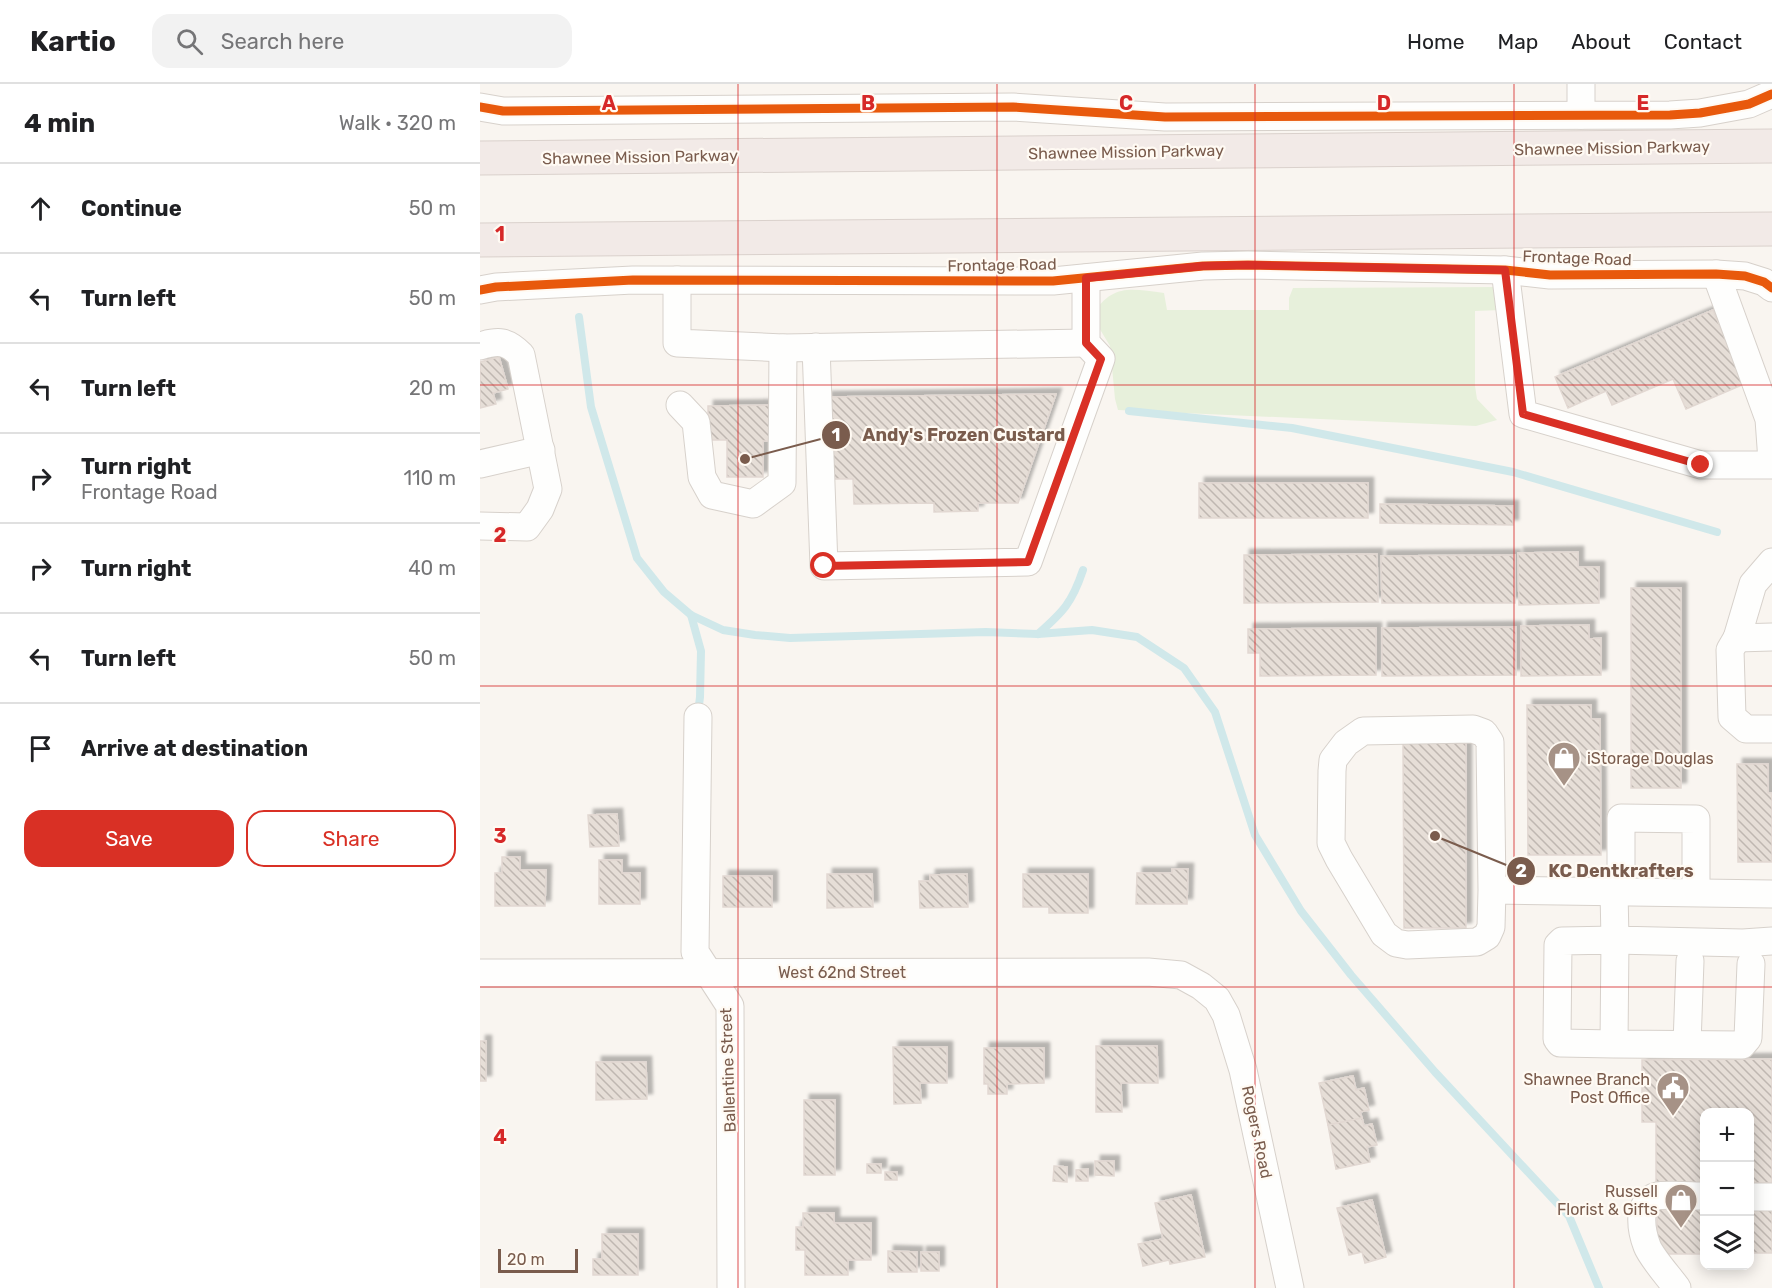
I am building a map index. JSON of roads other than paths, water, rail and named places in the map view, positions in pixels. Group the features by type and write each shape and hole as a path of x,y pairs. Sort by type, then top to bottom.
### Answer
{"highway":[{"name":"Shawnee Mission Parkway","path":"480,159 1772,146"},
{"path":"480,240 1772,229"}],"street":[{"path":"1581,84 1581,116"},
{"path":"480,107 503,111 794,96 1013,95 1165,117 1581,116 1700,113 1749,105 1772,94"},
{"name":"Frontage Road","path":"480,291 496,287 676,280 1053,281 1203,266 1248,265 1505,270 1550,275 1716,274 1746,276 1764,282 1772,288"},
{"path":"1505,270 1523,414 1701,465 1772,463 1769,419 1716,274"},
{"path":"816,347 824,566 1028,562 1101,359 1086,343 1086,278"},
{"path":"676,280 676,343 783,348 1086,343"},
{"path":"480,346 494,342 511,345 521,355 548,489 540,509 527,527 480,526"},
{"path":"680,405 696,422 702,477 712,495 753,504 782,483 783,348"},
{"path":"480,464 541,450"},
{"path":"1772,562 1753,584 1737,638 1730,650 1732,717 1746,729 1772,729"},
{"path":"1737,638 1772,637"},
{"name":"Ballentine Street","path":"698,717 695,952 730,1006 730,1288"},
{"path":"1473,729 1484,733 1490,742 1492,890 1491,927 1487,936 1478,942 1407,945 1396,943 1384,934 1338,859 1331,843 1333,760 1346,743 1363,731 1473,729"},
{"path":"1614,1044 1615,940 1621,818 1696,819 1696,892"},
{"path":"1492,890 1772,894"},
{"path":"1751,964 1748,1038 1742,1045 1560,1043 1557,1039 1558,945 1562,941 1743,943 1772,940"},
{"path":"1687,1044 1690,961"},
{"name":"West 62nd Street","path":"480,973 1148,972 1181,975 1201,986"},
{"name":"Rogers Road","path":"1201,986 1217,999 1226,1016 1244,1070 1290,1288"},
{"path":"1677,1288 1647,1247 1641,1220 1642,1211 1648,1202 1657,1196 1700,1197"},
{"path":"1754,1197 1772,1197"}],"waterway":[{"path":"579,317 591,407 637,558 664,592 691,615 723,630 790,638 986,632 1038,634 1092,630 1137,637 1184,668 1215,712 1255,835 1301,911 1351,975 1435,1072 1569,1216 1599,1288"},
{"path":"1129,411 1292,428 1513,472 1717,532"},
{"path":"1038,634 1066,606 1083,570"},
{"path":"691,615 701,651 698,713"}],"place":[{"name":"Andy's Frozen Custard","path":"745,459"},
{"name":"iStorage Douglas","path":"1564,787"},
{"name":"KC Dentkrafters","path":"1435,836"},
{"name":"Shawnee Branch Post Office","path":"1673,1117"},
{"name":"Russell Florist & Gifts","path":"1681,1229"}]}
